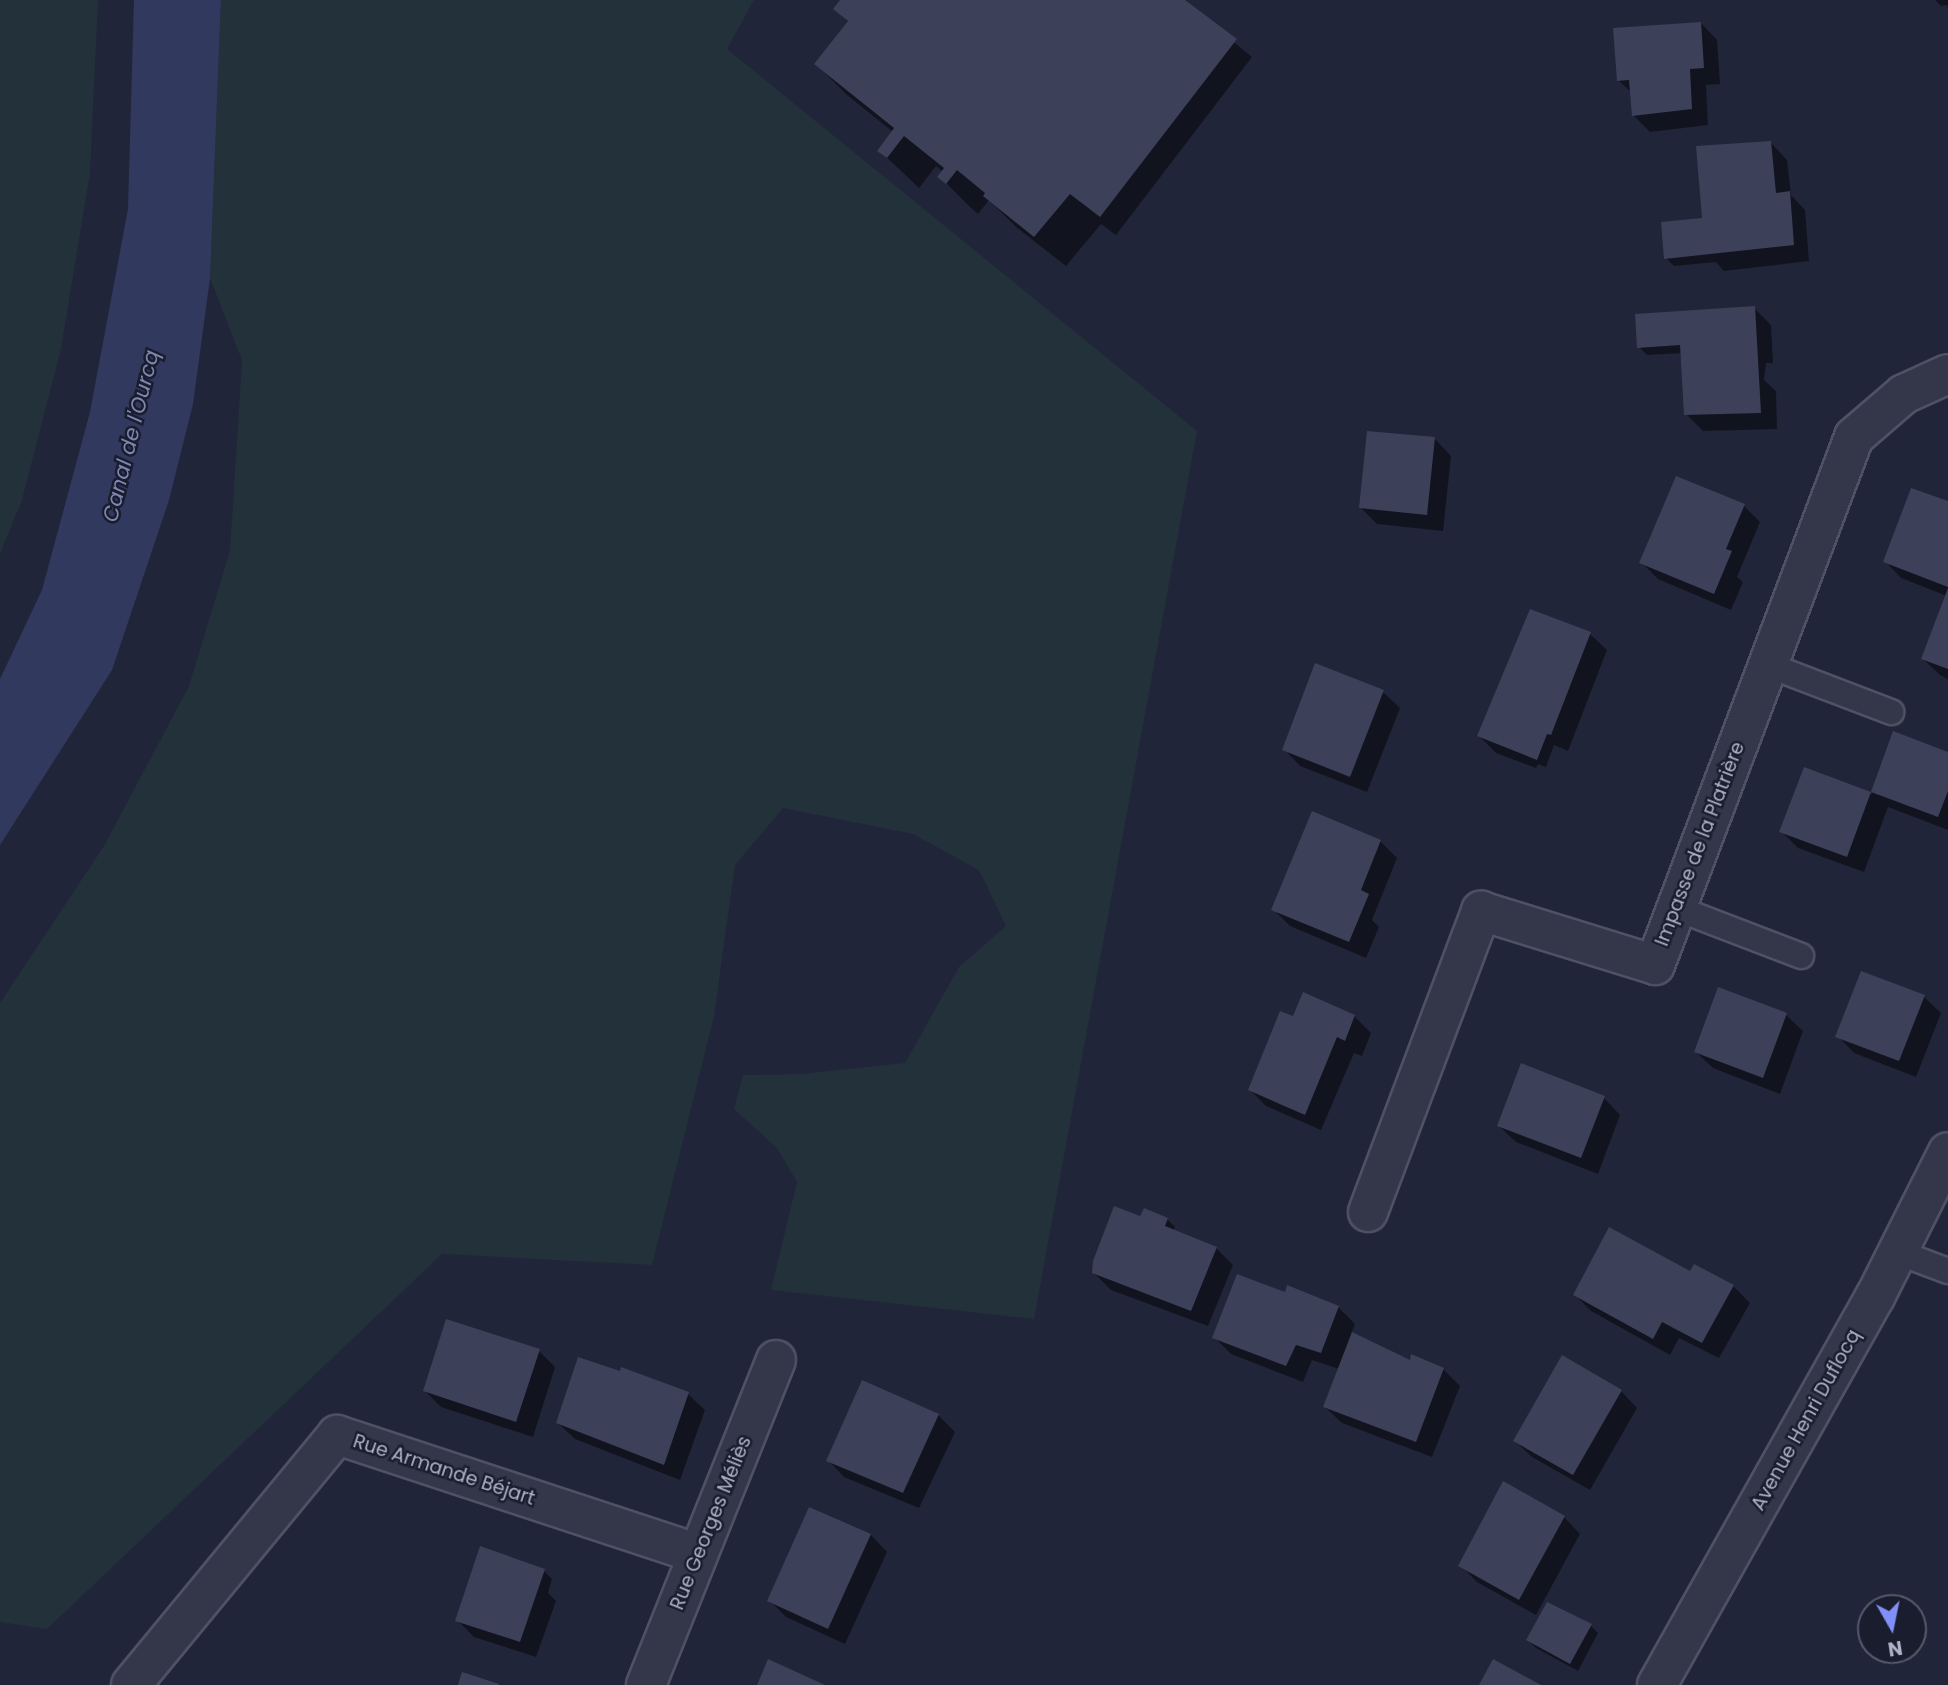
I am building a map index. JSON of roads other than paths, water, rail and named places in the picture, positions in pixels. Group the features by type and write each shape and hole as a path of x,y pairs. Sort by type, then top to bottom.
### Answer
{"street":[{"name":"Impasse de la Platrière","path":"1368,1212 1480,911 1655,965 1854,437 1904,394 1948,374"},
{"name":"Avenue Henri Duflocq","path":"1657,1685 1900,1253 1948,1152"},
{"name":"Rue Georges Méliès","path":"646,1685 776,1360"},
{"name":"Rue Armande Béjart","path":"131,1685 337,1434 698,1554"}],"lane":[{"path":"1768,665 1891,712"},
{"path":"1676,908 1801,956"},
{"path":"1900,1253 1948,1271"}],"water":[{"name":"Canal de l'Ourcq","path":"134,0 221,0 210,278 193,404 169,500 112,670 0,845 0,679 42,590 90,412 128,209"}]}
